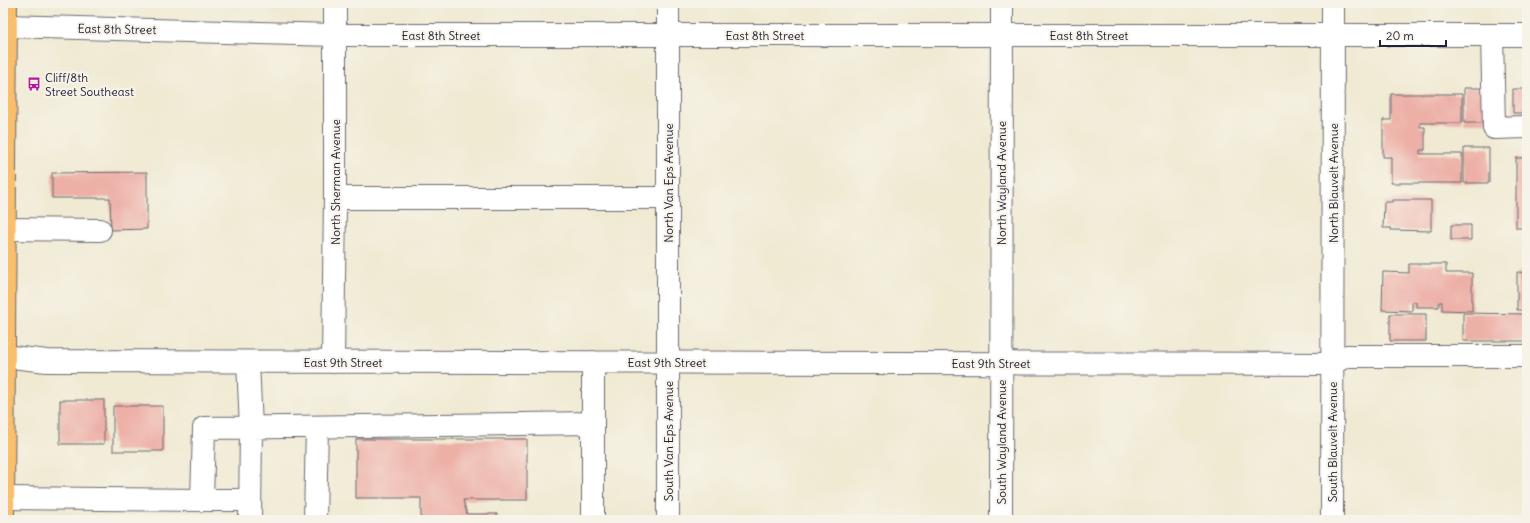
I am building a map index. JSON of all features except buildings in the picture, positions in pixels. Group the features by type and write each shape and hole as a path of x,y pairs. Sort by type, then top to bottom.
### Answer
{"main road":[{"path":"4,520 4,26 6,3"}],"street":[{"name":"North Sherman Avenue","path":"333,362 335,198 334,3"},
{"name":"North Van Eps Avenue","path":"668,3 668,362"},
{"name":"North Wayland Avenue","path":"1001,363 1002,3"},
{"name":"North Blauvelt Avenue","path":"1331,364 1333,3"},
{"name":"East 8th Street","path":"4,26 335,35 1527,35"},
{"path":"1492,35 1494,128 1527,127"},
{"path":"335,198 668,198"},
{"path":"4,229 100,230"},
{"name":"East 9th Street","path":"3,356 47,361 1331,364"},
{"path":"1331,364 1347,356 1527,356"},
{"path":"4,498 202,500 250,510 251,428 248,362"},
{"path":"593,362 593,520"},
{"name":"South Van Eps Avenue","path":"668,362 668,520"},
{"name":"South Wayland Avenue","path":"1001,363 1001,520"},
{"name":"South Blauvelt Avenue","path":"1331,364 1332,520"},
{"path":"202,500 204,428 593,423"},
{"path":"315,520 317,427"}],"place":[{"name":"Cliff/8th Street Southeast","path":"34,84"}]}
